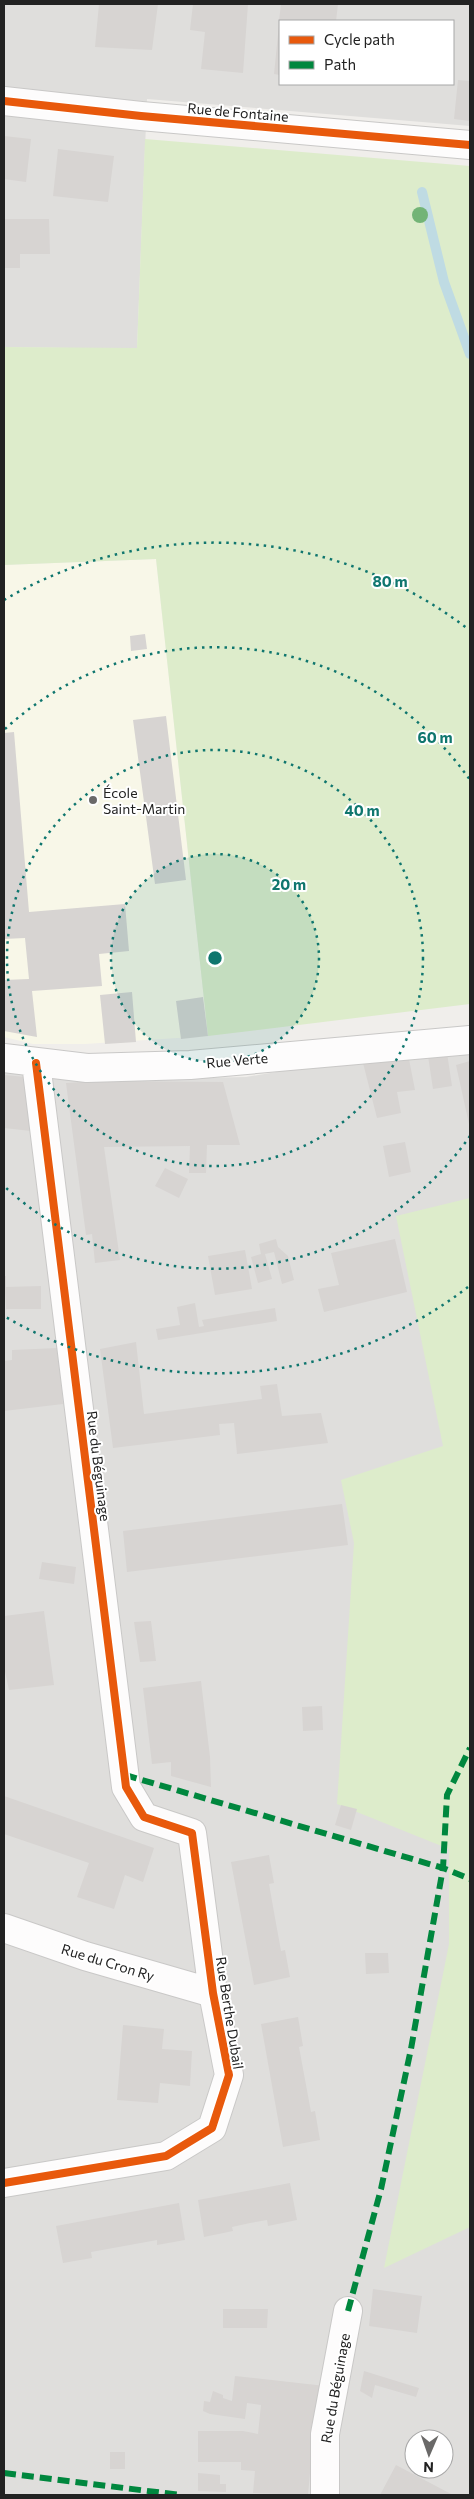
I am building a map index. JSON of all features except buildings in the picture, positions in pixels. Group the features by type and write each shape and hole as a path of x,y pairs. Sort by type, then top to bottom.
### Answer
{"street":[{"name":"Rue de Fontaine","path":"4,101 141,116 470,145"},
{"name":"Rue Verte","path":"4,1058 87,1068 190,1064 470,1040"},
{"name":"Rue du Béguinage","path":"36,1063 126,1787 144,1818 192,1833"},
{"name":"Rue Berthe Dubail","path":"4,2183 166,2156 212,2128 229,2075 212,1993 192,1833"},
{"name":"Rue du Cron Ry","path":"4,1928 85,1956 212,1993"},
{"name":"Rue du Béguinage","path":"325,2495 324,2434 348,2310"}],"shaded area":[{"path":"4,4 470,4 470,126 147,99 137,349 4,347"},
{"name":"École Saint-Martin","path":"156,559 208,1036 85,1044 33,1044 4,1037 4,565"},
{"path":"470,1045 470,2495 4,2495 4,1073 103,1080 246,1077 366,1057"}],"green space":[{"path":"145,139 470,166 470,1004 208,1036 156,559 4,565 4,347 137,348"},
{"path":"470,1198 470,2227 384,2268 449,1944 449,1849 337,1804 354,1543 341,1480 443,1446 396,1216"}],"waterway":[{"path":"422,192 444,282 470,354"}],"marked path":[{"path":"348,2311 381,2189 411,2049 443,1868 447,1795 470,1748"},
{"path":"125,1775 443,1868 470,1879"},
{"path":"4,2473 180,2495"}],"cycle path":[{"path":"4,101 141,116 470,145"},
{"path":"4,2183 166,2156 212,2128 229,2075 213,1993 192,1833 144,1817 126,1787 36,1063"}],"place":[{"name":"École Saint-Martin","path":"93,800"}]}
